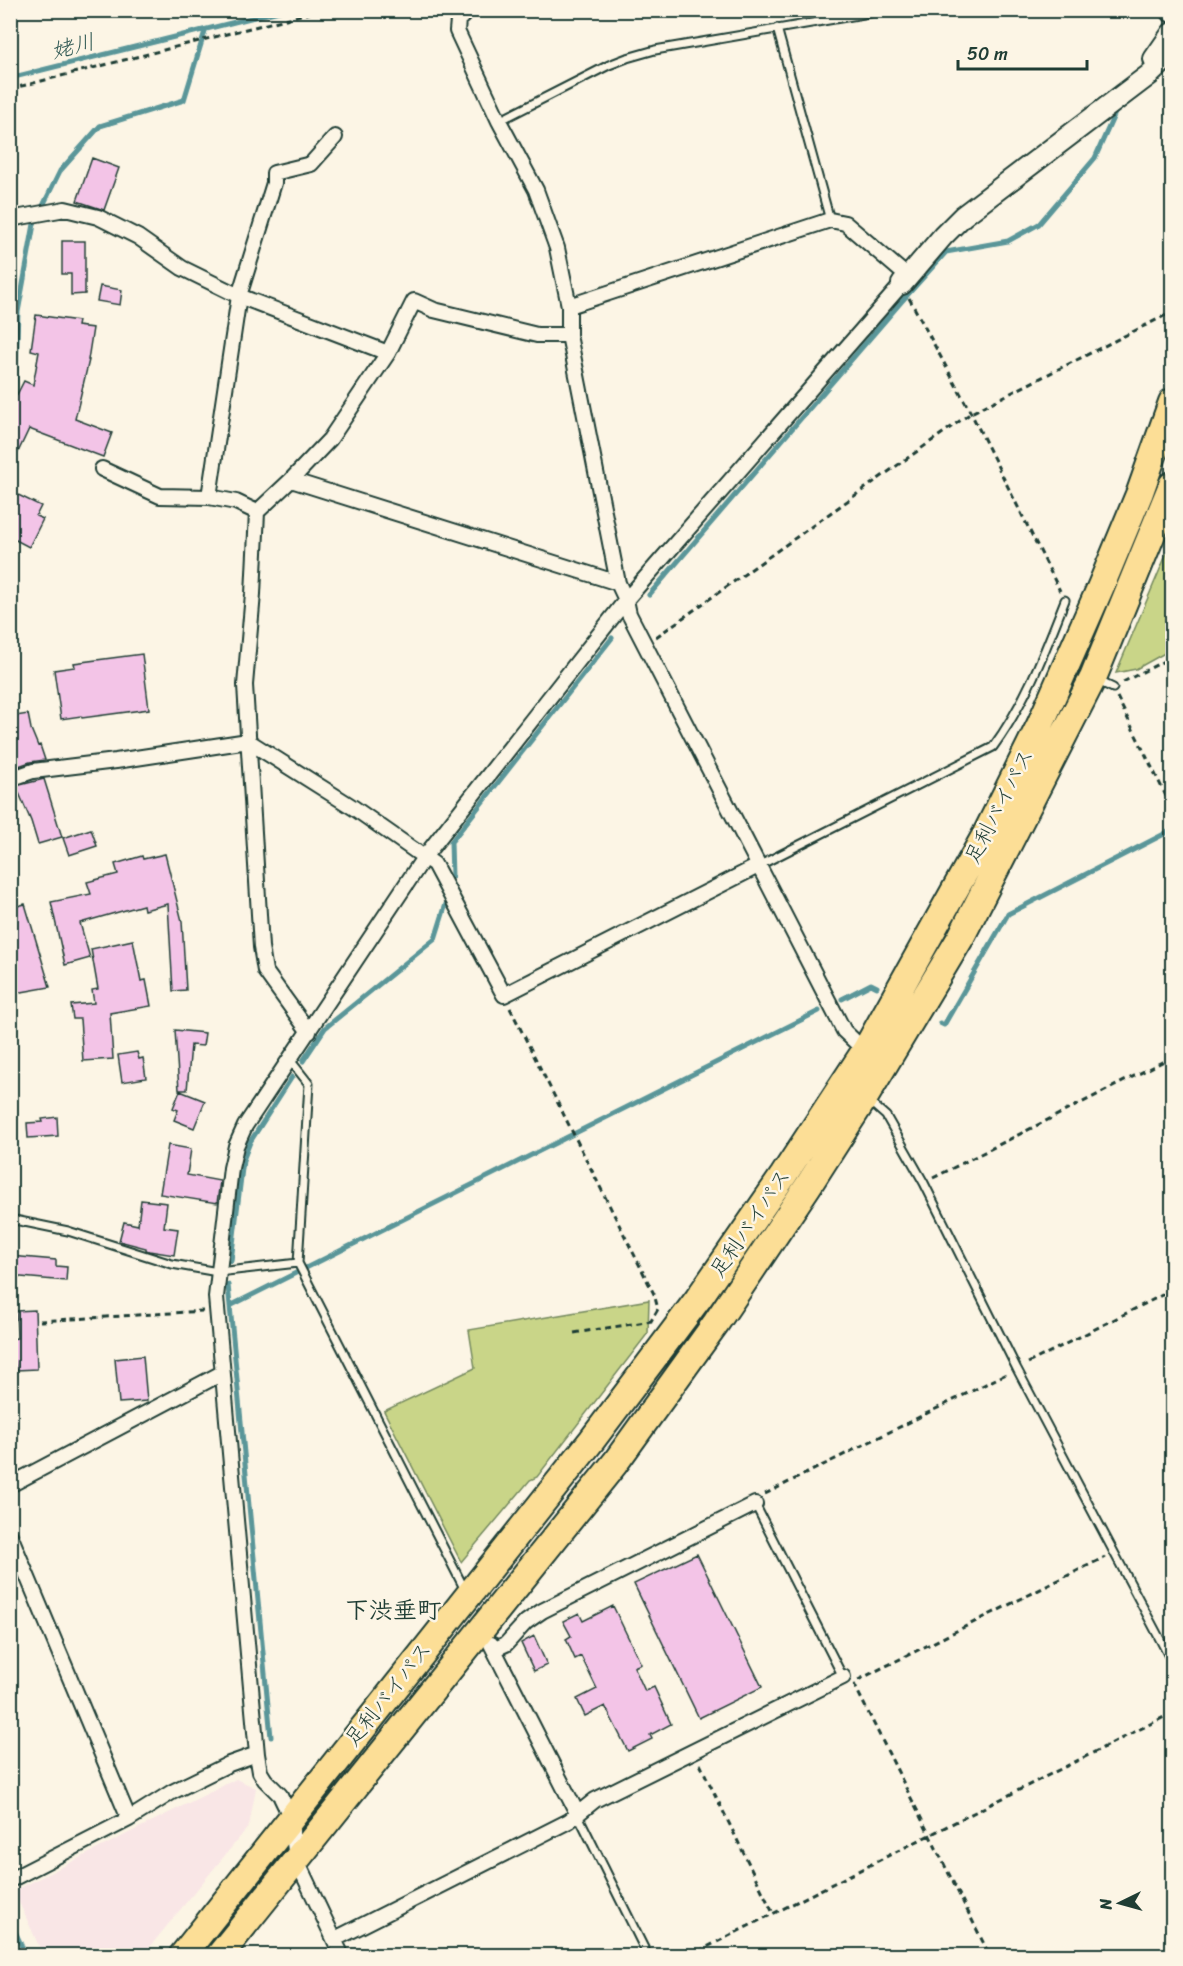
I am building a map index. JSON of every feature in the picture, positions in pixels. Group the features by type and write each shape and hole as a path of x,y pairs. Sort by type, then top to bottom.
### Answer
{"highway":[{"name":"足利バイパス","path":"182,1956 592,1440 660,1330 698,1299 865,1051 986,834 1054,675 1131,513 1173,402"},
{"name":"足利バイパス","path":"219,1956 296,1859 486,1641 716,1323 808,1186 865,1097 961,937 1103,683 1173,485"}],"street":[{"path":"470,10 459,20 456,31 499,121 536,190 557,248 569,306 569,335 618,583 626,600 629,614 844,1031 865,1051"},
{"path":"1129,88 1173,33"},
{"path":"342,1956 296,1859 291,1818 280,1795 260,1772 257,1754 217,1310 218,1272 231,1168 236,1146 245,1126 425,856 626,600 943,236 963,216 1149,75 1173,53"},
{"path":"209,497 238,296 274,183 274,173 311,164 334,137"},
{"path":"10,219 65,209 98,217 138,237 182,268 238,296 388,353"},
{"path":"569,306 830,220 846,223 905,280"},
{"path":"309,1032 265,971 261,946 245,685 257,512 330,439 388,353 414,301 434,310 537,334 569,335"},
{"path":"102,469 160,496 209,497 236,502 257,512"},
{"path":"291,480 618,583"},
{"path":"10,779 33,771 248,741 354,808 434,864 504,995 758,866"},
{"path":"10,1485 222,1373"},
{"path":"486,1641 506,1644 525,1622 542,1611 755,1504"},
{"path":"10,1536 129,1819"},
{"path":"486,1641 577,1813"},
{"path":"335,1939 569,1821 595,1800 843,1677"},
{"path":"10,1881 129,1819 172,1792 229,1764 257,1754"}],"lane":[{"path":"499,121 627,58 655,50 887,10"},
{"path":"777,28 830,220"},
{"path":"758,866 993,747 1006,729 1039,667 1065,600"},
{"path":"1039,667 1054,675"},
{"path":"290,1060 309,1084 298,1263 467,1595"},
{"path":"865,1097 886,1116 924,1183 1017,1369 1173,1662"},
{"path":"10,1219 68,1231 172,1264 218,1272 298,1263"},
{"path":"755,1504 843,1677"},
{"path":"577,1813 648,1956"}],"path":[{"path":"10,88 321,10"},
{"path":"905,280 1065,600"},
{"path":"645,645 971,413 1173,312"},
{"path":"1173,657 1103,683 1173,808"},
{"path":"504,995 654,1294 658,1308 660,1330 574,1333"},
{"path":"924,1183 1173,1057"},
{"path":"755,1504 761,1496 1173,1290"},
{"path":"40,1321 217,1310"},
{"path":"990,1956 853,1683 1114,1553"},
{"path":"690,1956 929,1833 1173,1713"},
{"path":"694,1751 773,1913"},
{"path":"10,1945 15,1956"}],"shaded area":[{"path":"236,1779 256,1788 249,1826 143,1955 43,1955 14,1891"}],"green space":[{"path":"1172,541 1172,649 1136,669 1116,673"},
{"path":"649,1300 648,1333 537,1477 530,1480 461,1562 384,1411 475,1368 469,1330"}],"building":[{"path":"92,158 119,168 104,210 77,201"},
{"path":"62,241 85,241 85,294 71,295 71,274 62,274"},
{"path":"100,286 122,290 120,305 97,301"},
{"path":"36,315 78,321 77,326 93,328 89,360 75,419 112,433 103,457 29,429 10,469 10,408 24,381 33,385 39,352 31,350"},
{"path":"10,491 41,506 36,516 43,519 29,547 10,537"},
{"path":"142,654 149,709 61,719 54,670 75,667 74,663"},
{"path":"28,714 31,729 45,760 10,769 10,717"},
{"path":"44,779 62,837 38,844 16,786"},
{"path":"91,829 97,846 69,855 63,838"},
{"path":"165,854 182,921 186,990 173,991 168,904 144,910 143,905 80,923 90,958 65,965 51,902 91,894 87,882 118,874 115,864 142,856 143,859"},
{"path":"25,904 50,987 10,994 10,958 17,957 10,934 10,908"},
{"path":"133,940 141,981 146,980 151,1006 110,1013 113,1059 83,1061 80,1019 73,1019 71,1005 94,1003 92,990 98,989 91,949"},
{"path":"175,1030 205,1033 203,1046 191,1045 187,1090 179,1090"},
{"path":"137,1052 139,1059 143,1058 146,1078 122,1082 118,1055"},
{"path":"180,1091 205,1101 194,1128 174,1120 178,1110 173,1108"},
{"path":"57,1117 58,1136 28,1138 27,1123 43,1122 42,1119"},
{"path":"168,1145 191,1149 187,1175 220,1181 217,1203 160,1194"},
{"path":"141,1200 167,1203 164,1227 178,1229 174,1255 149,1251 146,1248 119,1241 124,1222 138,1225"},
{"path":"10,1256 56,1260 56,1266 67,1267 66,1281 10,1276"},
{"path":"35,1310 37,1369 16,1370 15,1361 10,1361 10,1339 17,1338 16,1311"},
{"path":"143,1356 147,1401 119,1403 115,1359"},
{"path":"697,1554 762,1687 699,1718 634,1584"},
{"path":"613,1606 641,1664 634,1667 645,1691 654,1687 671,1724 650,1735 652,1739 628,1751 605,1706 585,1716 577,1699 597,1689 581,1656 575,1659 566,1639 571,1636 563,1621 579,1613 583,1621"},
{"path":"534,1636 547,1665 534,1671 521,1643"}],"waterway":[{"name":"姥川","path":"10,78 283,10"},
{"path":"10,397 15,392 18,312 34,224 60,171 100,126 184,100 205,31"},
{"path":"649,595 946,252 1008,241 1039,224 1095,158 1115,113 1120,108"},
{"path":"452,877 451,842 612,638"},
{"path":"940,1023 944,1025 1008,914 1172,830"},
{"path":"303,1061 325,1028 435,939 446,904"},
{"path":"842,999 871,984 877,987"},
{"path":"230,1306 819,1011"},
{"path":"231,1261 243,1160 250,1142 292,1077"},
{"path":"228,1285 271,1737"},
{"path":"10,1920 26,1956"}],"district":[{"name":"下渋垂町","path":"393,1610"}]}
